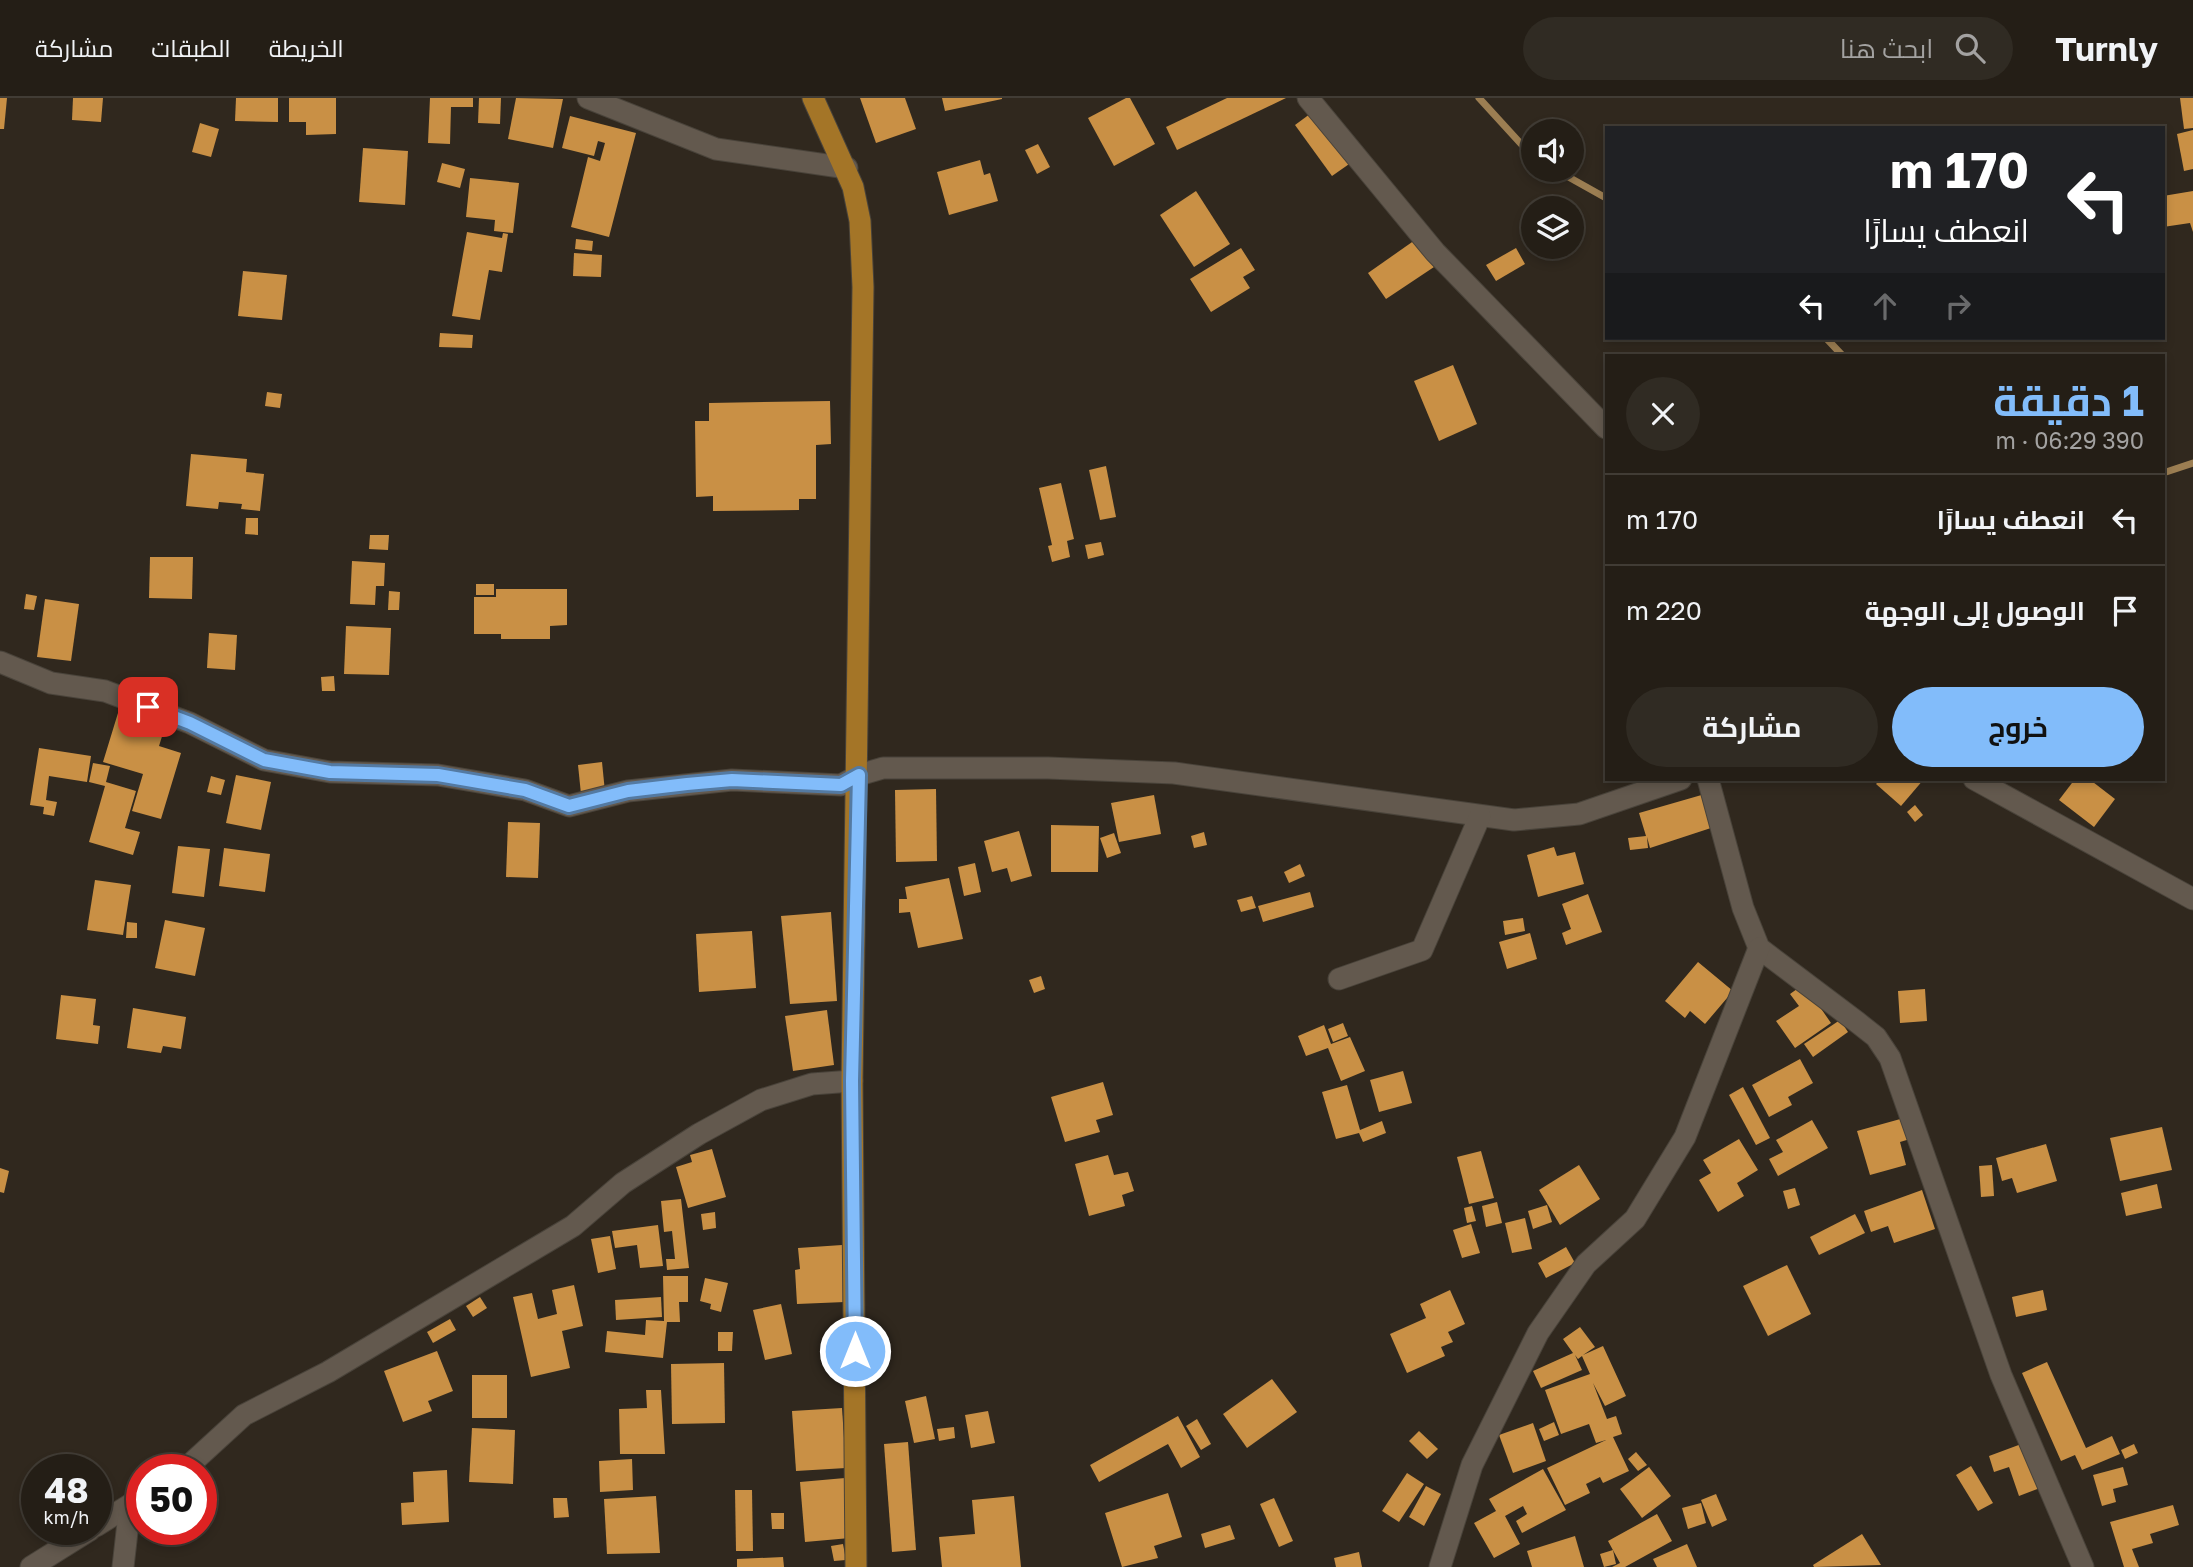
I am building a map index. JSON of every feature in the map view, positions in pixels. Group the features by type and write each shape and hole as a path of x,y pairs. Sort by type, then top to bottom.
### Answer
{"main road":[{"path":"813,98 847,168 860,221 863,287 859,775 852,1081 856,1567"}],"street":[{"path":"588,98 716,149 847,168"},
{"path":"1308,98 1436,251 1605,427"},
{"path":"0,662 51,683 105,691 190,723 264,760 330,772 438,775 525,790 569,806 628,791 732,780 841,785 859,775 883,768 1048,768 1174,773 1480,816 1542,820 1579,814 1675,781"},
{"path":"1709,781 1744,908 1759,948 1866,1029 1890,1058 2001,1375 2083,1567"},
{"path":"1978,781 2193,899"},
{"path":"1339,979 1422,950 1480,816"},
{"path":"1440,1567 1472,1465 1538,1333 1586,1264 1634,1219 1685,1137 1759,948"},
{"path":"201,1454 244,1415 328,1372 573,1226 623,1183 699,1134 761,1100 812,1084 852,1081"},
{"path":"31,1567 66,1545"},
{"path":"123,1567 127,1545"}],"building":[{"path":"0,98 7,98 4,129 0,129"},
{"path":"73,98 103,98 101,122 72,120"},
{"path":"236,98 278,98 278,122 235,121"},
{"path":"289,98 336,98 336,134 306,135 306,122 289,122"},
{"path":"430,98 473,98 473,107 451,107 450,144 428,143"},
{"path":"479,98 501,98 500,124 478,123"},
{"path":"516,98 563,99 553,148 508,139"},
{"path":"860,98 905,98 916,129 876,143"},
{"path":"942,98 1002,98 1002,99 945,111"},
{"path":"1130,98 1155,144 1114,166 1088,118"},
{"path":"1227,98 1286,98 1177,150 1166,127"},
{"path":"2180,98 2193,98 2193,128 2184,129"},
{"path":"1314,111 1352,162 1332,176 1295,125"},
{"path":"570,116 636,133 609,237 571,227 588,157 600,161 605,143 598,141 594,156 562,148"},
{"path":"200,123 219,129 211,157 192,152"},
{"path":"2193,130 2193,169 2184,171 2177,134"},
{"path":"1038,144 1050,167 1037,174 1025,150"},
{"path":"363,148 408,151 405,205 359,202"},
{"path":"980,160 984,175 990,173 998,201 949,215 937,172"},
{"path":"442,163 465,169 460,188 437,182"},
{"path":"470,178 519,183 513,233 494,231 495,220 466,217"},
{"path":"1196,191 1230,244 1194,267 1160,215"},
{"path":"2193,191 2193,232 2190,223 2165,227 2165,196"},
{"path":"467,232 502,238 503,233 508,234 502,272 489,270 480,320 452,316"},
{"path":"576,239 593,241 592,251 575,249"},
{"path":"1415,240 1434,267 1386,299 1368,273"},
{"path":"1241,248 1255,270 1243,277 1250,288 1211,312 1190,279"},
{"path":"1516,248 1525,264 1496,281 1486,265"},
{"path":"574,253 602,255 601,277 573,276"},
{"path":"243,271 287,275 282,320 238,316"},
{"path":"440,333 473,335 472,348 439,347"},
{"path":"1453,365 1477,424 1439,441 1414,381"},
{"path":"267,392 282,394 280,408 265,406"},
{"path":"830,401 831,444 816,445 816,499 799,499 799,510 713,511 713,496 696,497 695,421 709,421 709,403"},
{"path":"191,454 247,459 246,472 264,474 260,511 241,509 242,504 219,502 218,509 186,506"},
{"path":"1106,466 1116,517 1100,520 1089,470"},
{"path":"1061,483 1074,539 1067,541 1070,557 1052,562 1048,546 1052,545 1039,488"},
{"path":"246,518 258,518 258,535 245,534"},
{"path":"370,535 389,535 388,550 369,549"},
{"path":"1101,542 1104,555 1088,559 1085,545"},
{"path":"150,557 193,557 192,599 149,598"},
{"path":"352,561 385,563 384,586 376,586 375,605 350,604"},
{"path":"476,584 494,584 494,595 476,595"},
{"path":"496,589 567,589 567,625 550,626 550,639 501,639 501,634 474,634 474,597 496,597"},
{"path":"389,591 400,592 399,610 388,610"},
{"path":"26,594 37,596 34,610 24,609"},
{"path":"45,599 79,604 71,661 37,657"},
{"path":"346,626 391,628 389,675 344,674"},
{"path":"209,633 237,635 235,670 207,668"},
{"path":"334,676 335,691 322,691 321,677"},
{"path":"118,713 165,727 159,746 181,753 161,819 132,811 143,774 103,762"},
{"path":"39,748 91,756 87,782 49,776 46,800 57,802 54,816 43,814 44,807 30,805"},
{"path":"602,762 605,792 581,794 578,765"},
{"path":"93,763 110,766 106,782 136,791 125,828 140,832 133,855 89,842 105,786 89,782"},
{"path":"236,775 271,782 261,830 226,823"},
{"path":"211,776 225,780 221,795 207,792"},
{"path":"1879,781 1922,781 1901,806 1876,784"},
{"path":"2073,781 2092,781 2115,799 2094,827 2059,800"},
{"path":"936,789 937,861 896,862 895,790"},
{"path":"1705,794 1714,827 1650,848 1647,837 1648,848 1630,850 1628,838 1646,836 1639,813"},
{"path":"1154,795 1161,834 1119,842 1111,803"},
{"path":"1915,805 1923,815 1915,822 1907,812"},
{"path":"508,822 540,823 538,878 506,877"},
{"path":"1051,825 1099,826 1098,872 1051,872"},
{"path":"1019,831 1032,876 1011,882 1007,868 992,872 984,841"},
{"path":"1204,832 1207,845 1194,848 1191,836"},
{"path":"1114,833 1121,853 1107,858 1100,838"},
{"path":"178,846 210,849 204,897 172,893"},
{"path":"1554,847 1557,856 1575,852 1584,884 1538,897 1527,855"},
{"path":"224,848 270,854 265,892 219,886"},
{"path":"975,863 981,892 964,896 958,867"},
{"path":"1300,864 1305,876 1289,883 1284,872"},
{"path":"949,878 963,939 918,948 910,912 899,913 899,899 907,899 905,887"},
{"path":"95,880 131,885 123,935 87,930"},
{"path":"1310,892 1314,907 1263,922 1258,906"},
{"path":"1588,894 1602,932 1566,945 1562,933 1571,929 1562,904"},
{"path":"1252,896 1256,908 1241,912 1237,900"},
{"path":"831,912 837,1001 790,1004 781,916"},
{"path":"1523,918 1525,931 1505,935 1503,921"},
{"path":"165,920 205,928 195,976 155,968"},
{"path":"127,922 137,923 137,938 126,938"},
{"path":"752,931 756,988 699,992 696,934"},
{"path":"1530,933 1537,959 1507,969 1499,942"},
{"path":"1698,962 1733,991 1705,1024 1690,1011 1685,1018 1665,1001"},
{"path":"1041,976 1045,989 1034,993 1029,980"},
{"path":"1804,984 1831,1023 1795,1048 1776,1021 1799,1006 1790,994"},
{"path":"1925,989 1927,1021 1900,1023 1898,991"},
{"path":"61,995 96,999 93,1025 100,1026 98,1044 56,1039"},
{"path":"133,1008 186,1017 181,1049 163,1046 161,1053 127,1048"},
{"path":"827,1010 834,1065 793,1071 785,1016"},
{"path":"1840,1020 1848,1032 1813,1057 1804,1044"},
{"path":"1343,1023 1348,1036 1333,1042 1328,1029"},
{"path":"1324,1025 1331,1044 1350,1037 1365,1071 1341,1081 1328,1048 1306,1056 1298,1036"},
{"path":"1800,1059 1813,1083 1788,1097 1792,1105 1769,1117 1752,1085"},
{"path":"1403,1071 1412,1103 1379,1112 1370,1080"},
{"path":"1103,1082 1113,1115 1096,1120 1100,1132 1065,1142 1051,1097"},
{"path":"1347,1085 1360,1130 1382,1121 1386,1133 1363,1142 1359,1133 1336,1139 1322,1092"},
{"path":"1743,1087 1770,1138 1756,1145 1729,1095"},
{"path":"1904,1118 1910,1139 1900,1142 1906,1165 1870,1175 1857,1131"},
{"path":"1812,1120 1828,1148 1778,1176 1769,1159 1783,1152 1776,1140"},
{"path":"2162,1127 2172,1170 2120,1181 2110,1138"},
{"path":"1739,1139 1758,1170 1737,1183 1744,1196 1718,1212 1699,1180 1711,1173 1703,1160"},
{"path":"2046,1144 2057,1181 2017,1193 2012,1178 2002,1181 1996,1158"},
{"path":"712,1149 726,1197 688,1208 676,1167 692,1162 690,1155"},
{"path":"1481,1151 1494,1198 1469,1204 1457,1157"},
{"path":"1108,1155 1114,1175 1128,1172 1134,1191 1122,1195 1125,1206 1089,1216 1075,1164"},
{"path":"1579,1165 1600,1199 1560,1225 1539,1190"},
{"path":"1992,1165 1994,1196 1981,1197 1979,1166"},
{"path":"0,1168 9,1171 4,1193 0,1192"},
{"path":"2157,1184 2162,1208 2126,1216 2121,1193"},
{"path":"1795,1188 1800,1205 1788,1209 1783,1191"},
{"path":"1922,1190 1935,1229 1894,1243 1888,1226 1871,1232 1864,1211"},
{"path":"681,1199 689,1268 667,1270 666,1259 675,1259 672,1231 664,1232 661,1201"},
{"path":"1497,1202 1502,1223 1486,1227 1482,1206"},
{"path":"1547,1205 1552,1222 1533,1229 1528,1211"},
{"path":"1472,1206 1476,1221 1467,1223 1464,1208"},
{"path":"715,1212 716,1228 703,1230 701,1214"},
{"path":"1855,1214 1865,1233 1819,1255 1810,1237"},
{"path":"1525,1218 1532,1249 1512,1253 1505,1223"},
{"path":"1471,1224 1480,1253 1462,1258 1453,1230"},
{"path":"658,1225 663,1266 640,1268 637,1245 615,1248 612,1231"},
{"path":"610,1236 616,1269 598,1273 591,1239"},
{"path":"842,1245 845,1302 797,1304 795,1270 800,1269 798,1248"},
{"path":"1566,1247 1575,1263 1546,1278 1538,1263"},
{"path":"1787,1265 1811,1314 1768,1336 1743,1286"},
{"path":"663,1276 688,1276 688,1302 679,1302 680,1322 667,1322 663,1358 605,1352 607,1331 645,1335 646,1320 664,1321"},
{"path":"705,1278 728,1283 721,1312 710,1309 711,1304 700,1301"},
{"path":"574,1285 583,1326 562,1331 570,1368 531,1377 513,1297 532,1293 538,1319 557,1314 552,1290"},
{"path":"1450,1290 1465,1324 1448,1332 1453,1342 1441,1347 1445,1356 1407,1373 1390,1334 1426,1318 1420,1304"},
{"path":"2043,1290 2047,1310 2016,1317 2012,1297"},
{"path":"480,1297 487,1308 473,1317 466,1306"},
{"path":"661,1297 662,1317 616,1320 615,1300"},
{"path":"781,1304 792,1354 765,1360 753,1310"},
{"path":"450,1319 456,1330 433,1343 427,1332"},
{"path":"1580,1327 1595,1347 1583,1355 1603,1346 1626,1396 1605,1406 1593,1383 1607,1419 1616,1416 1622,1434 1613,1437 1629,1471 1603,1483 1600,1477 1586,1484 1590,1493 1565,1505 1547,1468 1606,1440 1596,1443 1589,1424 1561,1434 1545,1390 1590,1374 1582,1356 1578,1359 1575,1355 1582,1370 1541,1388 1533,1371 1573,1353 1563,1339"},
{"path":"718,1332 733,1332 732,1351 718,1351"},
{"path":"437,1351 453,1391 428,1401 432,1411 403,1422 384,1371"},
{"path":"2047,1362 2086,1448 2112,1436 2120,1454 2082,1470 2075,1455 2061,1461 2022,1373"},
{"path":"724,1363 725,1423 672,1424 671,1364"},
{"path":"472,1375 507,1375 507,1418 472,1418"},
{"path":"1272,1379 1297,1412 1247,1448 1223,1414"},
{"path":"646,1390 661,1390 665,1454 620,1454 619,1409 647,1408"},
{"path":"926,1396 935,1439 914,1443 905,1401"},
{"path":"842,1408 846,1468 796,1471 792,1411"},
{"path":"988,1411 995,1443 971,1448 965,1415"},
{"path":"1178,1416 1200,1457 1181,1468 1168,1444 1099,1482 1090,1465"},
{"path":"1197,1419 1211,1444 1201,1450 1186,1426"},
{"path":"1554,1422 1559,1435 1544,1441 1539,1429"},
{"path":"1533,1423 1546,1461 1513,1473 1499,1435"},
{"path":"954,1427 955,1438 939,1441 937,1429"},
{"path":"472,1428 515,1430 513,1484 469,1482"},
{"path":"1419,1431 1438,1449 1427,1459 1409,1441"},
{"path":"908,1442 916,1550 892,1552 884,1444"},
{"path":"2024,1443 2040,1488 2019,1496 2009,1467 1994,1472 1989,1456"},
{"path":"2134,1444 2138,1453 2125,1459 2121,1450"},
{"path":"1636,1452 1647,1465 1638,1471 1628,1459"},
{"path":"632,1459 633,1490 600,1492 599,1461"},
{"path":"1971,1466 1993,1503 1978,1511 1956,1475"},
{"path":"1649,1467 1671,1496 1642,1518 1620,1489"},
{"path":"2123,1467 2128,1485 2113,1489 2116,1502 2102,1506 2093,1475"},
{"path":"1543,1469 1566,1510 1522,1533 1516,1521 1527,1514 1523,1506 1505,1516 1520,1544 1494,1558 1474,1523 1496,1511 1489,1499"},
{"path":"447,1470 449,1522 402,1525 401,1503 414,1502 413,1472"},
{"path":"1407,1473 1424,1484 1399,1522 1382,1511"},
{"path":"845,1478 850,1538 805,1542 800,1482"},
{"path":"1426,1486 1441,1494 1424,1526 1409,1517"},
{"path":"735,1490 752,1490 753,1551 736,1551"},
{"path":"1168,1493 1182,1537 1154,1546 1158,1558 1122,1567 1105,1513"},
{"path":"1716,1494 1727,1520 1712,1527 1701,1500"},
{"path":"656,1496 660,1553 607,1554 604,1499"},
{"path":"1014,1496 1021,1567 942,1567 939,1537 975,1534 972,1500"},
{"path":"553,1498 567,1498 569,1517 554,1518"},
{"path":"1274,1498 1293,1541 1279,1547 1260,1504"},
{"path":"1701,1503 1706,1523 1688,1529 1682,1508"},
{"path":"2173,1505 2179,1525 2150,1534 2153,1543 2132,1549 2139,1567 2124,1567 2110,1522"},
{"path":"771,1513 784,1513 784,1529 772,1529"},
{"path":"1657,1514 1672,1541 1625,1567 1612,1567 1620,1563 1608,1541"},
{"path":"1230,1525 1235,1539 1205,1548 1201,1534"},
{"path":"1862,1534 1881,1565 1814,1567 1813,1565"},
{"path":"1575,1536 1584,1567 1532,1567 1527,1551"},
{"path":"843,1544 846,1560 834,1561 831,1546"},
{"path":"1687,1544 1697,1567 1657,1567 1653,1559"},
{"path":"1613,1550 1616,1564 1604,1567 1600,1554"},
{"path":"1359,1552 1362,1567 1336,1567 1334,1558"},
{"path":"783,1557 784,1567 737,1567 737,1559"}],"waterway":[{"path":"1479,98 1521,144"},
{"path":"1577,182 1605,197"},
{"path":"1828,340 1841,354"},
{"path":"2165,472 2193,463"}],"route":[{"path":"148,707 190,723 264,760 330,772 438,775 525,790 569,806 603,800 628,791 687,784 732,780 825,786 841,785 859,775 852,1081 855,1351"}]}
